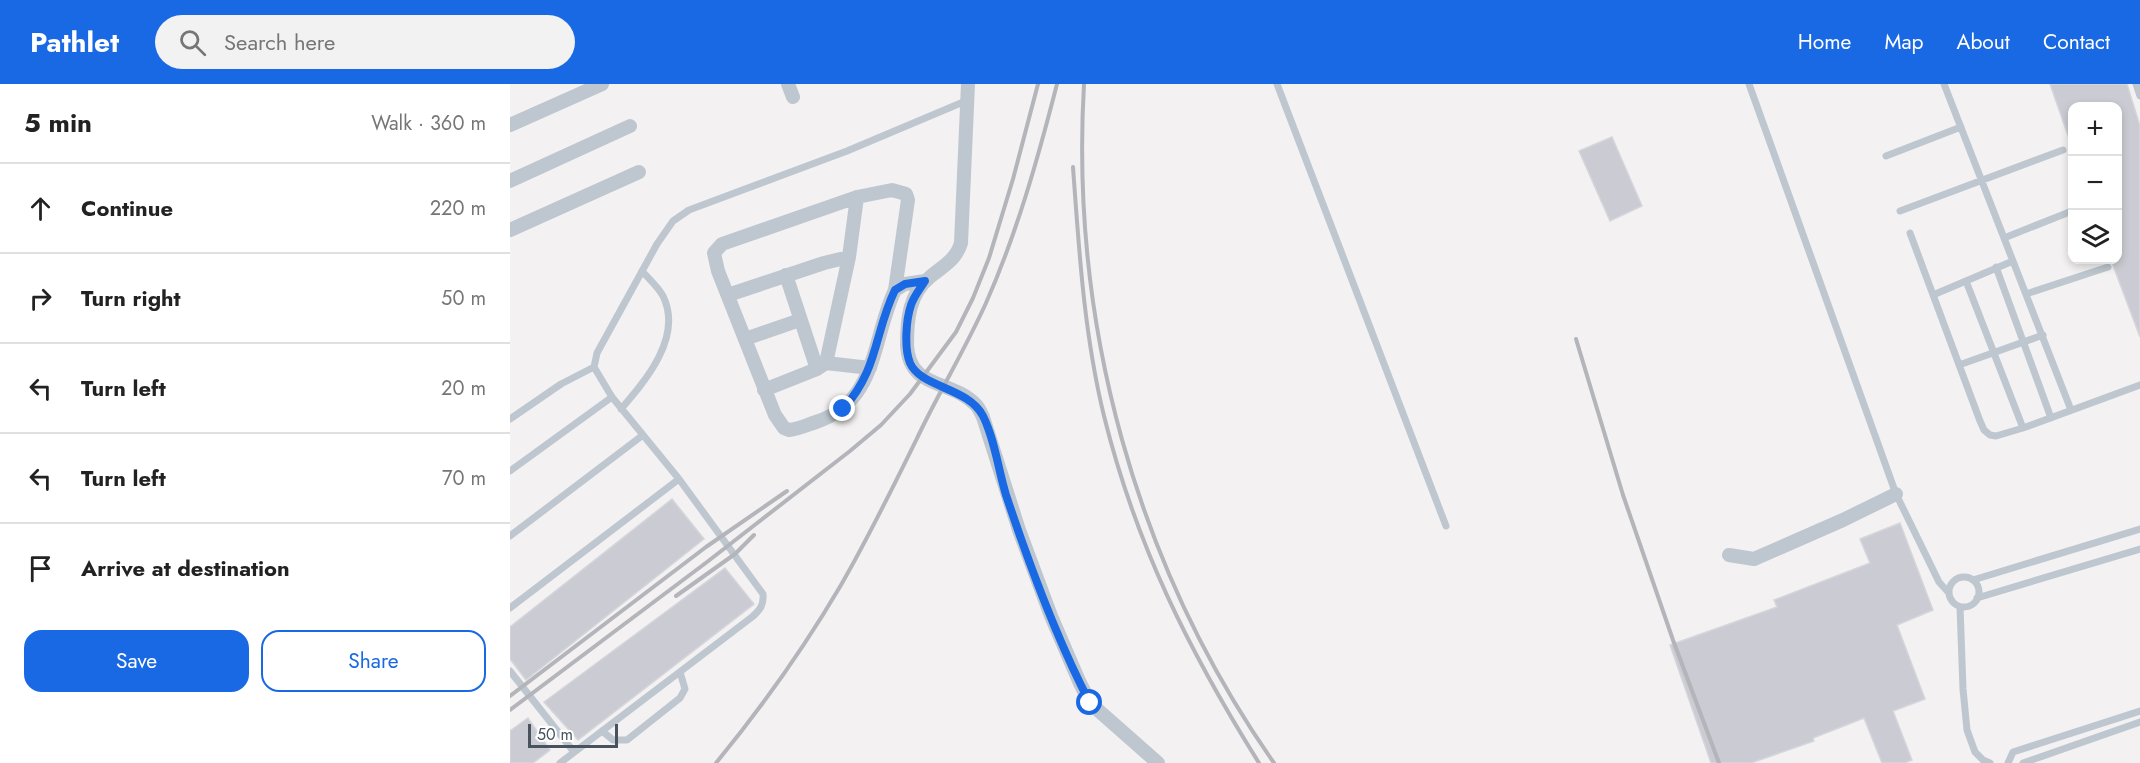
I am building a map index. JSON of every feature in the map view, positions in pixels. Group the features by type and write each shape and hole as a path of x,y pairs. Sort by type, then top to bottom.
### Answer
{"street":[{"path":"510,125 602,84"},
{"path":"968,84 961,243 958,253 951,262 925,281 910,305 908,345 911,365 924,377 969,400 983,417 1019,530 1051,616 1090,703 1158,763"},
{"path":"510,181 630,126"},
{"path":"510,230 639,172"},
{"path":"892,190 900,191 906,194 909,200 895,290 870,368 858,392 843,409 827,419 797,429 784,428 779,423 764,390 715,261 714,253 722,244 857,197 892,190"},
{"path":"821,366 849,257 857,197"},
{"path":"729,296 786,275 849,257"},
{"path":"786,275 800,320 821,366"},
{"path":"895,290 905,284 925,281"},
{"path":"745,339 800,320"},
{"path":"764,390 821,366 870,368"},
{"path":"1729,555 1754,559 1896,494"}],"lane":[{"path":"1277,84 1446,526"},
{"path":"1749,84 1896,494 1939,582 1948,592 1952,602 1960,607 1970,606 1977,598 2140,549"},
{"path":"1944,84 2071,410"},
{"path":"2136,84 2140,96"},
{"path":"560,763 752,617 761,609 764,601 763,594 679,479 612,397 594,367 597,353 642,271 673,221 689,210 847,151 968,100"},
{"path":"1886,156 1961,127"},
{"path":"1900,211 2063,150"},
{"path":"2004,238 2068,213"},
{"path":"1910,233 1984,430 1990,435 1996,436 2023,428 2140,385"},
{"path":"1933,294 2013,261"},
{"path":"1996,267 2051,418"},
{"path":"2026,294 2108,267"},
{"path":"621,409 645,381 663,349 669,322 662,294 642,271"},
{"path":"1966,281 2023,428"},
{"path":"1959,365 2043,335"},
{"path":"510,419 561,384 594,367"},
{"path":"510,471 612,397"},
{"path":"510,536 643,435"},
{"path":"510,608 679,479"},
{"path":"1948,592 1951,582 1959,577 1973,580 2140,529"},
{"path":"1973,580 1978,589 1977,598"},
{"path":"1960,607 1966,730 1975,752 1990,763"},
{"path":"510,671 574,752"},
{"path":"602,731 614,740 627,740 680,698 685,689 680,672"},
{"path":"2008,763 2013,752 2140,711"},
{"path":"2024,763 2140,722"}],"building":[{"path":"2050,84 2127,84 2140,126 2140,337 2113,264 2122,264 2122,102 2068,102 2068,135"},
{"path":"1612,137 1642,206 1610,221 1579,151"},
{"path":"672,499 704,539 526,680 510,659 510,627"},
{"path":"1900,523 1933,610 1897,625 1925,699 1893,711 1912,760 1904,763 1882,763 1864,718 1813,738 1814,741 1751,763 1711,763 1670,645 1777,607 1774,600 1870,563 1860,539"},
{"path":"725,568 754,604 578,740 544,702"},
{"path":"528,718 550,750 533,763 510,763 510,731"}],"railway":[{"path":"510,710 850,451 881,425 910,394 956,332 973,298 989,258 1013,179 1038,84"},
{"path":"716,763 782,677 841,585 971,334 997,277 1017,222 1057,84"},
{"path":"1084,84 1082,174 1088,264 1102,352 1122,440 1150,525 1184,608 1226,687 1274,763"},
{"path":"1073,167 1083,292 1092,354 1104,416 1117,463 1132,509 1167,596 1210,680 1259,763"},
{"path":"1576,339 1623,495 1673,640 1719,763"},
{"path":"510,696 706,547 787,491"},
{"path":"676,596 735,554 754,535"}],"route":[{"path":"843,409 854,397 870,368 895,290 905,284 925,281 910,305 908,357 911,365 924,377 963,396 975,405 983,417 1006,494 1051,616 1090,703"}]}
